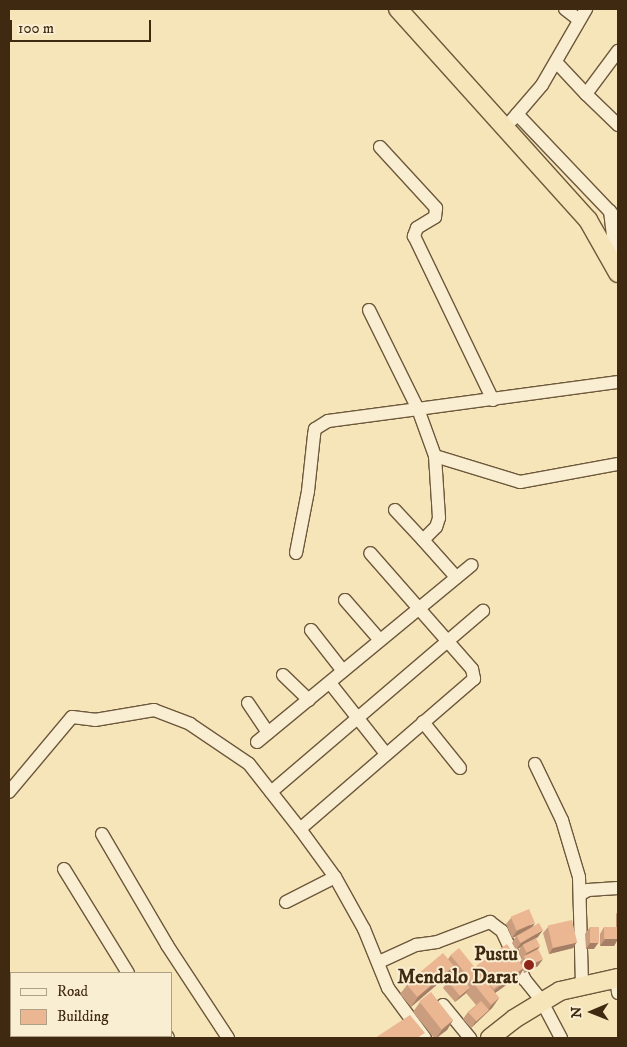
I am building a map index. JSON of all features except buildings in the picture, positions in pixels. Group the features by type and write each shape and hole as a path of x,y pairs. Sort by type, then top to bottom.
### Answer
{"highway":[{"path":"398,9 440,52 503,129 588,220 614,254 618,273"},
{"path":"490,1038 541,1000 582,984 617,983"}],"street":[{"path":"503,129 542,85 582,14 565,9"},
{"path":"586,94 618,51"},
{"path":"556,62 618,125"},
{"path":"517,114 614,216 614,254"},
{"path":"380,147 436,208 435,217 417,228 414,236 493,400"},
{"path":"369,310 418,409 435,456 439,518 436,527 423,540"},
{"path":"296,553 308,491 315,428 328,421 618,382"},
{"path":"435,456 520,482 618,464"},
{"path":"396,510 456,577"},
{"path":"300,829 474,679 472,669 416,608 370,553"},
{"path":"257,742 330,684 416,608 472,565"},
{"path":"345,600 379,639"},
{"path":"271,792 483,612"},
{"path":"311,630 343,671"},
{"path":"283,675 309,700"},
{"path":"330,684 386,754"},
{"path":"248,703 268,733"},
{"path":"9,792 72,717 95,720 154,710 190,724 246,761 300,829 335,877 379,962 388,988 425,1038"},
{"path":"423,722 460,768"},
{"path":"535,764 562,820 581,894 582,984"},
{"path":"102,834 167,945 228,1038"},
{"path":"64,869 127,972"},
{"path":"286,902 335,877"},
{"path":"581,894 588,890 618,888"},
{"path":"379,962 416,945 437,942 490,922 502,931 525,980 541,1000 561,1038"},
{"path":"443,1005 470,1038"}],"place":[{"name":"Pustu Mendalo Darat","path":"529,965"}]}
